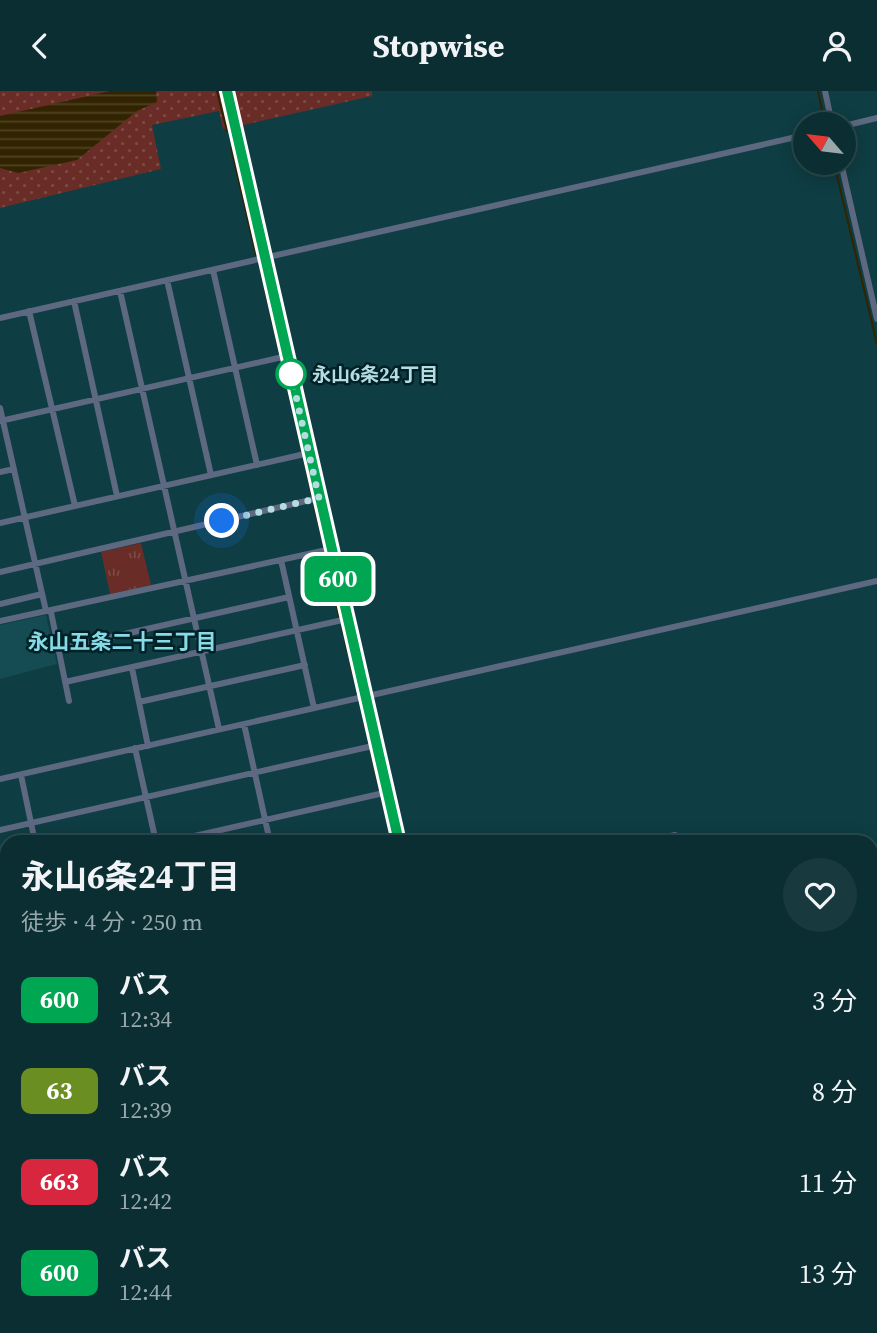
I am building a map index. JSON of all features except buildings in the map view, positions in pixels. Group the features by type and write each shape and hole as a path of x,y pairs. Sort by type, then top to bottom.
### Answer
{"street":[{"path":"227,91 398,835"},
{"path":"825,91 829,112"},
{"path":"856,123 877,118"},
{"path":"0,318 793,138"},
{"path":"844,175 877,319"},
{"path":"213,270 257,464"},
{"path":"167,280 211,475"},
{"path":"120,291 219,729"},
{"path":"74,301 117,496"},
{"path":"29,311 75,506"},
{"path":"1,421 286,356"},
{"path":"0,408 69,701"},
{"path":"0,523 309,453"},
{"path":"0,472 14,469"},
{"path":"0,572 319,498"},
{"path":"0,621 331,549"},
{"path":"281,560 314,708"},
{"path":"0,779 877,582"},
{"path":"0,604 43,594"},
{"path":"58,649 289,597"},
{"path":"65,682 347,619"},
{"path":"139,702 304,665"},
{"path":"132,668 148,746"},
{"path":"244,724 269,835"},
{"path":"0,830 377,745"},
{"path":"135,748 154,835"},
{"path":"21,775 34,835"},
{"path":"198,835 388,792"}],"shaded area":[{"path":"110,91 156,91 157,102 137,111 77,160 18,173 0,168 0,116"},
{"path":"46,615 57,664 0,679 0,625"}],"green space":[{"path":"0,91 220,91 229,128 223,129 219,111 152,125 161,169 0,208"},
{"path":"231,91 372,91 372,96 239,126"},
{"path":"141,543 151,585 110,594 101,552"}],"waterway":[{"path":"217,91 227,131"},
{"path":"818,91 822,112"},
{"path":"231,147 256,255"},
{"path":"837,175 877,344"},
{"path":"261,273 264,284"},
{"path":"265,291 269,306"},
{"path":"271,316 273,326"},
{"path":"275,333 279,349"},
{"path":"283,366 285,373"},
{"path":"286,380 287,385"},
{"path":"289,391 293,407"},
{"path":"294,414 297,427"},
{"path":"299,434 301,445"},
{"path":"305,464 312,495"},
{"path":"314,506 324,545"},
{"path":"327,557 329,570"},
{"path":"332,579 332,589"},
{"path":"336,602 339,617"},
{"path":"342,627 343,633"},
{"path":"345,641 349,657"},
{"path":"351,667 355,682"},
{"path":"364,723 369,741"},
{"path":"371,752 379,788"},
{"path":"382,800 392,835"}],"bus line":[{"name":"600","path":"227,91 397,835"}],"place":[{"name":"永山6条24丁目","path":"291,374"}],"district":[{"name":"永山五条二十三丁目","path":"122,642"}],"route":[{"path":"222,521 319,498 291,374"}]}
